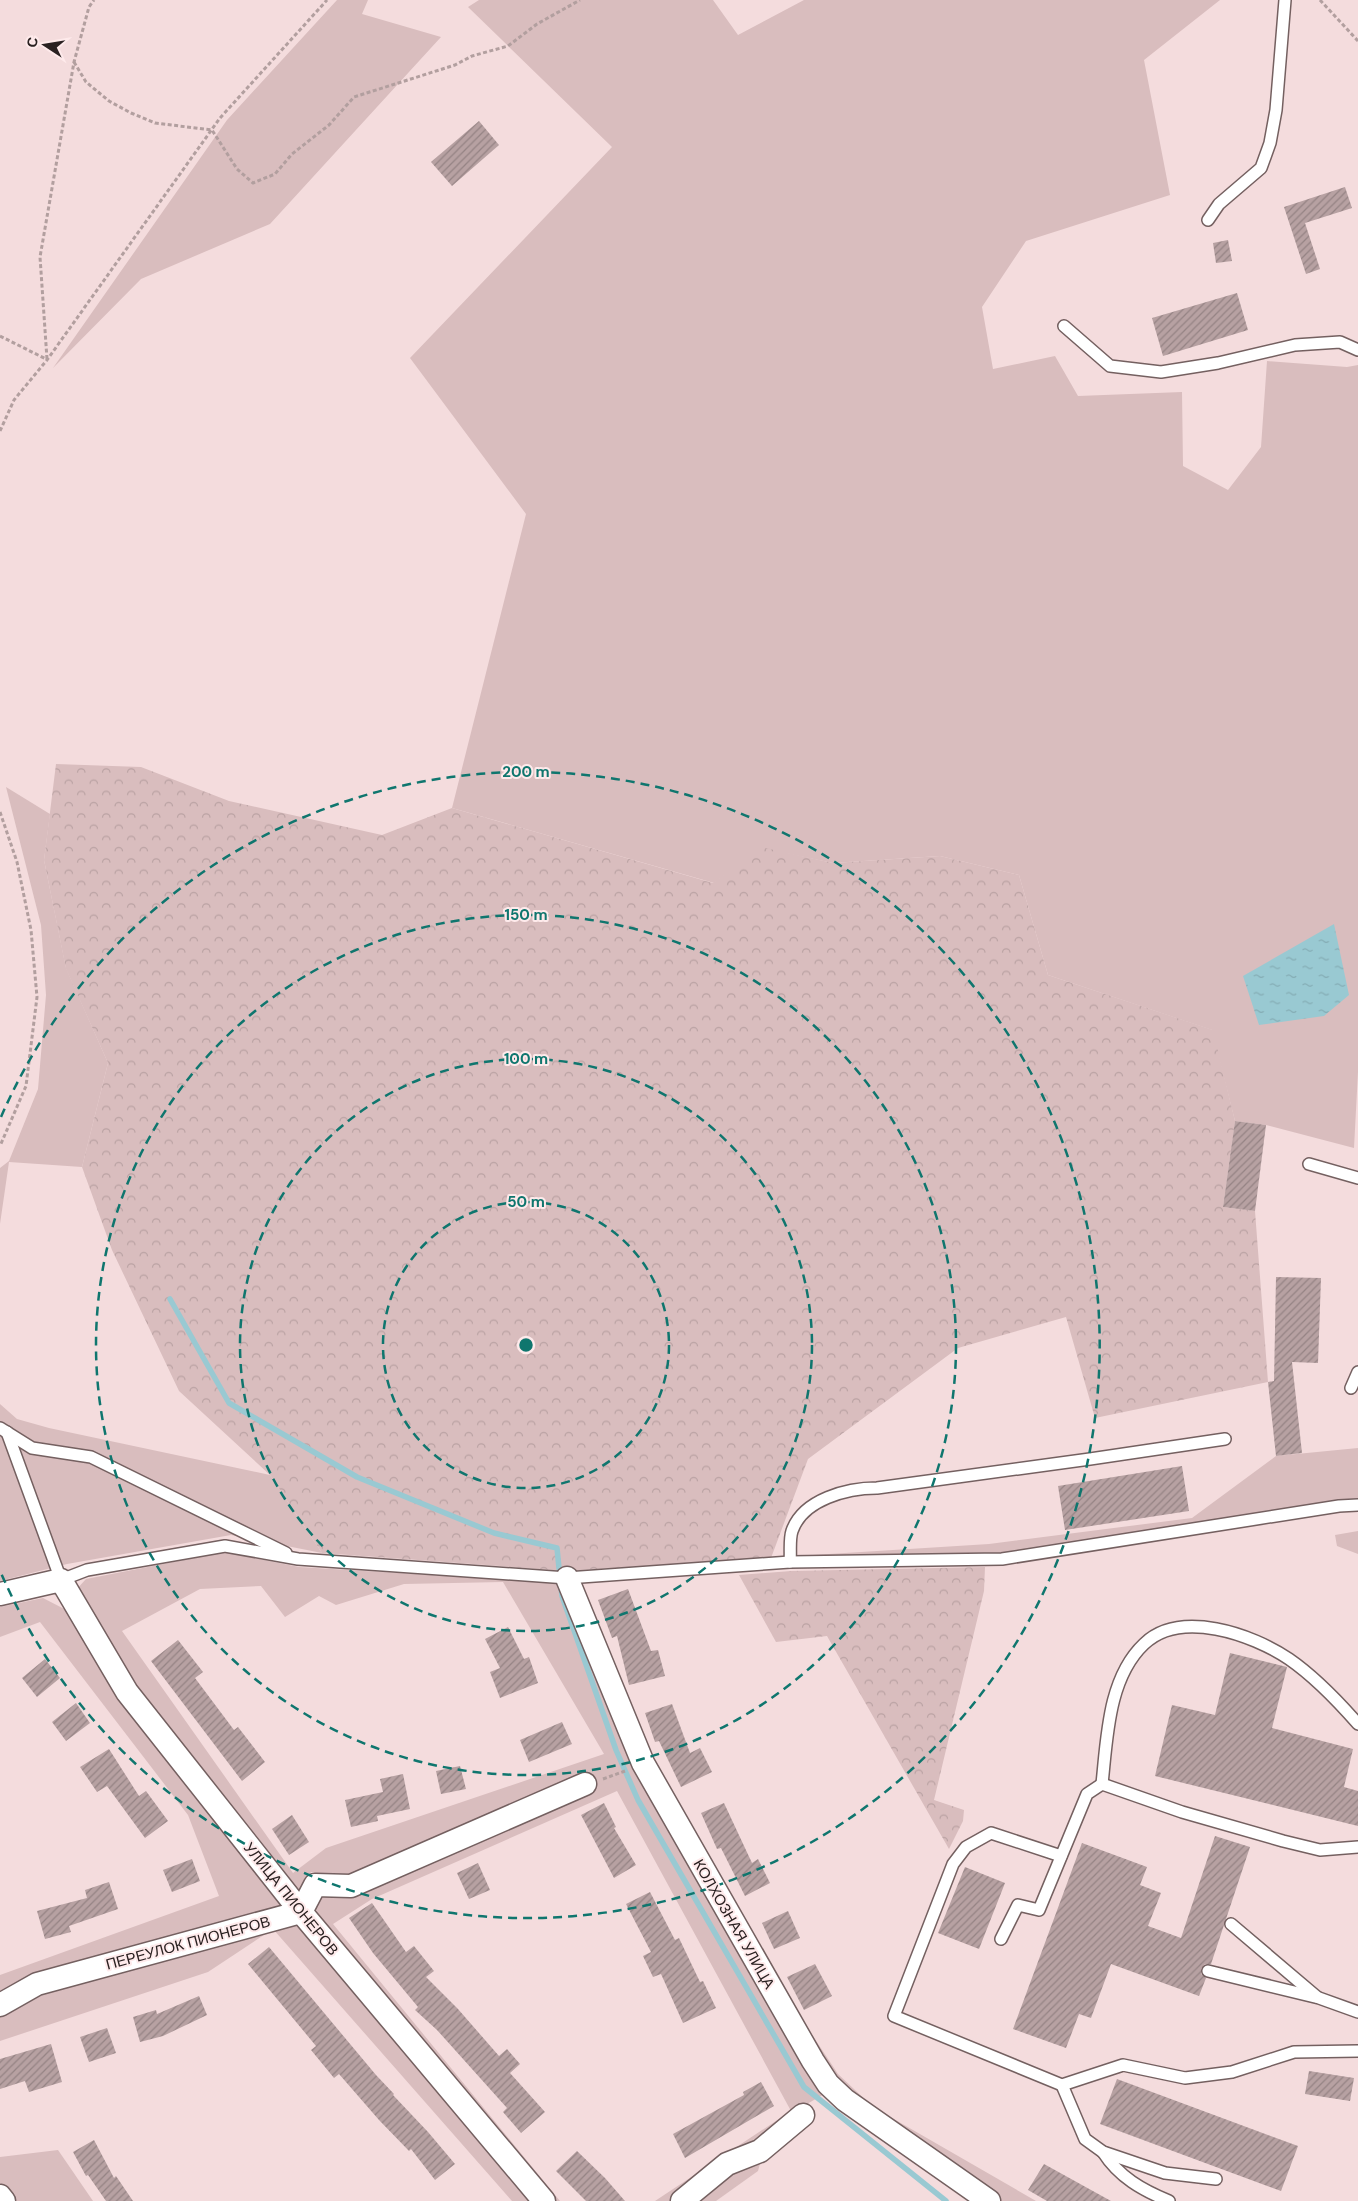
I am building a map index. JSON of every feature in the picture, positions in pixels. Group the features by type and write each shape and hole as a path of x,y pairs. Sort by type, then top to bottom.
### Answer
{"street":[{"name":"КОЛХОЗНАЯ УЛИЦА","path":"568,1578 643,1763 813,2061 828,2084 845,2100 988,2201"},
{"path":"0,1594 61,1580"},
{"name":"УЛИЦА ПИОНЕРОВ","path":"61,1580 127,1692 301,1912 544,2201"},
{"path":"301,1912 315,1885 351,1886 585,1784"},
{"name":"ПЕРЕУЛОК ПИОНЕРОВ","path":"0,2005 37,1984 301,1912"},
{"path":"682,2201 727,2164 760,2152 803,2115"},
{"path":"0,2196 4,2201"}],"lane":[{"path":"1208,220 1219,204 1261,168 1267,151 1276,110 1285,0"},
{"path":"1064,326 1110,366 1161,372 1218,363 1295,345 1340,342 1358,350"},
{"path":"1309,1164 1358,1178"},
{"path":"1351,1388 1358,1372"},
{"path":"4,1430 32,1448 91,1457 298,1559"},
{"path":"4,1430 61,1580 87,1570 225,1546 298,1559 568,1578 790,1562 1002,1558 1339,1506 1358,1505"},
{"path":"790,1562 792,1532 802,1514 827,1498 856,1488 877,1488 1225,1438"},
{"path":"1102,1784 1108,1727 1117,1692 1128,1665 1144,1643 1174,1627 1207,1627 1241,1636 1288,1658 1334,1696 1358,1724"},
{"path":"1102,1784 1182,1812 1283,1841 1320,1850 1358,1847"},
{"path":"1001,1939 1018,1906 1039,1910 1087,1794 1102,1784"},
{"path":"1061,1856 991,1833 966,1847 953,1864 894,2016 1062,2085 1123,2065 1185,2078 1232,2072 1294,2052 1358,2052"},
{"path":"1232,1924 1319,1998"},
{"path":"1208,1971 1319,1998 1358,2012"},
{"path":"1062,2085 1084,2138 1103,2152 1165,2174 1216,2179"},
{"path":"1103,2152 1114,2168 1146,2192 1169,2201"}],"path":[{"path":"47,360 40,257 74,62 90,7 94,0"},
{"path":"0,431 14,400 47,360 220,118 327,0"},
{"path":"212,130 237,169 253,183 275,174 292,154 329,125 354,97 455,65 472,56 508,46 537,24 580,0"},
{"path":"1320,0 1358,41"},
{"path":"74,62 86,82 109,100 131,113 155,123 212,130"},
{"path":"0,336 47,360"},
{"path":"0,812 17,862 31,930 37,997 26,1086 0,1146"},
{"path":"610,1777 632,1768"}],"green space":[{"path":"337,0 368,0 362,14 441,37 270,224 141,279 53,368 227,120"},
{"path":"479,0 713,0 738,35 804,0 1220,0 1144,60 1170,195 1026,241 982,307 993,369 1055,356 1078,396 1182,392 1183,466 1228,490 1261,447 1267,361 1347,367 1358,365 1358,1072 1354,1148 1266,1125 1235,1121 1212,1030 1048,975 1019,875 940,856 833,863 761,848 714,883 452,808 526,514 410,358 612,147 468,7"},
{"path":"56,764 141,767 229,801 382,835 452,808 713,883 761,847 833,863 940,856 1019,875 1048,975 1213,1030 1235,1121 1223,1207 1255,1211 1268,1382 1095,1418 1066,1317 958,1348 808,1459 771,1558 566,1571 322,1553 270,1475 179,1391 112,1250 82,1167 108,1063 66,969 44,860"},
{"path":"6,787 50,814 44,860 66,968 108,1063 82,1167 9,1162 0,1224 0,1168 9,1161 38,1089 46,995 41,925"},
{"path":"0,1404 17,1419 49,1428 270,1475 322,1553 231,1535 67,1564 0,1581"},
{"path":"1358,1448 1358,1500 1003,1553 797,1556 989,1544 1192,1518 1276,1456"},
{"path":"1358,1531 1358,1554 1337,1546 1335,1535"},
{"path":"225,1552 299,1567 565,1583 632,1759 826,2093 807,2104 758,2147 676,2201 655,2201 791,2111 617,1791 372,1899 333,1924 560,2201 552,2201 310,1912 319,1896 349,1878 311,1872 299,1894 131,1682 76,1590 86,1579","holes":["503,1582 604,1754 326,1848 293,1873 122,1631 200,1589 261,1586 285,1617 319,1596 336,1605 404,1584"]},
{"path":"985,1567 984,1591 934,1800 964,1810 963,1821 949,1849 827,1636 776,1642 739,1575 791,1571"},
{"path":"43,1598 74,1614 291,1908 0,1998 0,1975 219,1896 188,1815 40,1622 0,1637 0,1607"},
{"path":"297,1918 536,2201 512,2201 273,1929 208,1972 0,2041 0,2012 41,1989"},
{"path":"764,1962 838,2074 873,2107 1036,2201 995,2201 846,2096"},
{"path":"58,2150 93,2201 17,2201 0,2183 0,2157"},
{"path":"762,2156 758,2171 716,2201 691,2201 729,2168"}],"water":[{"path":"1334,924 1349,995 1324,1016 1259,1025 1243,976"}],"building":[{"path":"479,121 499,145 452,186 431,162"},
{"path":"1345,187 1352,208 1305,223 1320,269 1306,274 1284,207"},
{"path":"1228,240 1232,261 1216,263 1213,243"},
{"path":"1237,293 1248,330 1163,356 1152,318"},
{"path":"1235,1121 1266,1125 1255,1211 1223,1207"},
{"path":"1276,1277 1321,1278 1318,1363 1292,1362 1302,1453 1276,1456 1268,1382 1274,1381"},
{"path":"1182,1466 1189,1511 1065,1530 1058,1486"},
{"path":"628,1589 651,1651 658,1650 665,1676 629,1685 617,1636 612,1638 598,1600"},
{"path":"508,1627 524,1659 529,1657 538,1683 500,1698 490,1672 500,1668 485,1639"},
{"path":"178,1640 203,1672 195,1678 234,1730 238,1727 265,1762 242,1781 151,1661"},
{"path":"1230,1653 1287,1667 1272,1728 1353,1749 1344,1787 1358,1791 1358,1826 1155,1776 1172,1705 1215,1715"},
{"path":"45,1659 60,1678 37,1697 22,1678"},
{"path":"76,1703 90,1723 66,1741 52,1722"},
{"path":"672,1704 690,1753 700,1748 712,1772 681,1787 659,1741 655,1742 645,1713"},
{"path":"562,1722 572,1744 529,1762 520,1740"},
{"path":"109,1749 139,1796 146,1791 168,1821 145,1838 107,1786 97,1792 80,1767"},
{"path":"460,1766 466,1789 441,1794 436,1771"},
{"path":"403,1774 410,1809 377,1816 378,1821 351,1827 345,1800 383,1792 380,1779"},
{"path":"604,1803 616,1827 614,1828 636,1865 614,1878 581,1815"},
{"path":"724,1803 752,1863 758,1859 770,1883 745,1896 721,1848 717,1849 701,1813"},
{"path":"292,1815 309,1842 289,1855 272,1829"},
{"path":"1215,1836 1250,1847 1211,1964 1205,1964 1201,1969 1201,1974 1206,1978 1199,1996 1111,1964 1091,2018 1079,2014 1066,2048 1013,2029 1082,1843 1147,1867 1140,1885 1161,1893 1148,1926 1181,1938"},
{"path":"192,1859 200,1881 172,1892 163,1870"},
{"path":"478,1863 490,1890 469,1899 457,1873"},
{"path":"965,1867 1005,1883 979,1949 938,1933"},
{"path":"109,1882 118,1909 69,1926 71,1932 45,1939 37,1911 87,1898 85,1890"},
{"path":"650,1892 675,1940 679,1938 700,1982 703,1981 716,2008 683,2023 661,1974 653,1977 643,1956 651,1952 626,1904"},
{"path":"372,1903 406,1952 414,1946 434,1971 426,1977 458,2009 499,2056 507,2049 520,2064 510,2073 545,2112 521,2133 503,2112 507,2108 437,2030 415,2010 418,2007 373,1953 349,1918"},
{"path":"788,1911 800,1938 774,1949 762,1923"},
{"path":"269,1947 393,2095 455,2164 435,2180 411,2149 409,2151 379,2120 339,2074 334,2078 311,2050 316,2046 248,1964"},
{"path":"815,1964 832,1996 804,2010 787,1977"},
{"path":"199,1996 207,2015 163,2036 140,2042 133,2017 156,2010 157,2014"},
{"path":"107,2028 116,2053 89,2062 80,2037"},
{"path":"51,2044 62,2082 29,2092 25,2081 0,2089 0,2059"},
{"path":"1309,2071 1354,2078 1350,2101 1305,2094"},
{"path":"1117,2079 1298,2146 1281,2191 1100,2124"},
{"path":"761,2082 774,2106 685,2158 673,2134 744,2095 743,2092"},
{"path":"94,2140 114,2178 116,2176 133,2201 106,2201 88,2175 86,2176 73,2152"},
{"path":"577,2151 605,2178 625,2201 586,2201 556,2171"},
{"path":"1044,2164 1111,2201 1047,2201 1028,2190"}],"waterway":[{"path":"170,1299 229,1403 357,1477 494,1533 557,1548 560,1578"},
{"path":"561,1587 562,1596 616,1750 638,1800 804,2087 946,2201"}]}
